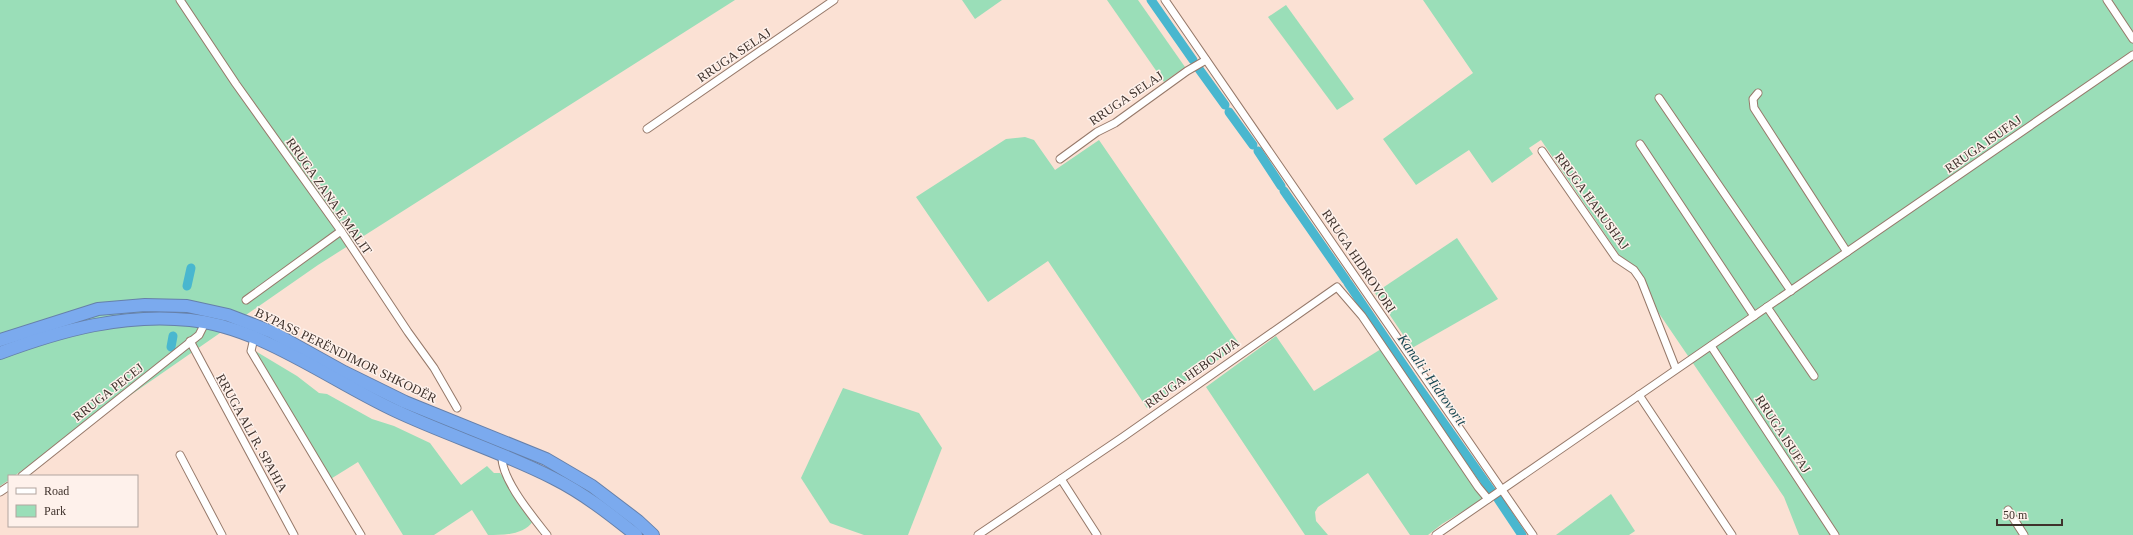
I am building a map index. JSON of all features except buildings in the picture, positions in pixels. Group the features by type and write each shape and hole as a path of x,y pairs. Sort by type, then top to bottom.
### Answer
{"highway":[{"name":"BYPASS PERËNDIMOR SHKODËR","path":"0,340 98,309 145,305 187,306 228,315 272,332 344,372 405,402 546,459 592,486 638,521 653,535"},
{"name":"BYPASS PERËNDIMOR SHKODËR","path":"0,353 70,330 110,321 144,318 192,320 234,330 254,338 396,412 502,455 569,487 596,504 636,535"}],"street":[{"name":"RRUGA ZANA E MALIT","path":"180,0 236,84 341,231 408,332 434,368 457,408"},
{"name":"RRUGA SELAJ","path":"647,129 834,0"},
{"name":"RRUGA HIDROVORI","path":"1165,0 1533,535"},
{"path":"2107,0 2133,39"},
{"name":"RRUGA ISUFAJ","path":"1436,535 2133,55"},
{"name":"RRUGA SELAJ","path":"1060,158 1097,132 1115,123 1187,71 1206,60"},
{"path":"1758,92 1753,99 1754,108 1847,252"},
{"path":"1659,98 1791,290"},
{"path":"1640,144 1754,316"},
{"name":"RRUGA HARUSHAJ","path":"1542,151 1616,258 1634,270 1641,280 1676,370"},
{"path":"246,300 341,231"},
{"name":"RRUGA HEBOVIJA","path":"978,535 1337,287 1362,316 1478,487 1488,499"},
{"path":"1767,307 1814,376"},
{"name":"RRUGA PECEJ","path":"23,475 199,334 205,323"},
{"path":"254,338 251,351 361,535"},
{"name":"RRUGA ALI R. SPAHIA","path":"190,341 231,421 294,535"},
{"name":"RRUGA ISUFAJ","path":"1711,346 1835,535"},
{"path":"1639,395 1732,535"},
{"path":"180,455 222,535"},
{"path":"502,455 501,461 505,472 518,495 547,535"},
{"path":"1061,479 1097,535"},
{"path":"2008,510 2024,535"}],"green space":[{"path":"0,0 735,0 318,265 15,475 8,475 8,481 0,486"},
{"path":"962,0 1002,0 975,19"},
{"path":"1107,0 1138,0 1185,67 1164,82"},
{"path":"1423,0 2133,0 2133,535 1799,535 1784,497 1541,140 1529,148 1533,154 1492,183 1469,150 1416,185 1383,139 1473,73"},
{"path":"1286,5 1354,99 1337,110 1268,17"},
{"path":"1025,137 1034,140 1055,170 1099,140 1240,345 1147,408 1048,261 988,302 916,197 1006,139"},
{"path":"1457,238 1498,299 1412,348 1375,293"},
{"path":"1276,336 1314,391 1381,349 1483,499 1442,524 1428,535 1410,535 1368,473 1318,507 1315,512 1316,521 1328,535 1305,535 1206,387"},
{"path":"257,352 297,376 319,393 327,394 372,419 394,426 430,443 461,485 487,466 494,473 500,473 533,521 529,526 519,532 488,535 472,510 434,535 403,535 358,462 329,480 255,353"},
{"path":"843,388 919,413 942,448 908,535 864,535 830,523 801,478"},
{"path":"1611,494 1635,531 1629,535 1556,535"}],"waterway":[{"name":"Kanali i Hidrovorit","path":"1151,0 1193,60"},
{"name":"Kanali i Hidrovorit","path":"1199,69 1225,105"},
{"name":"Kanali i Hidrovorit","path":"1229,112 1253,145"},
{"name":"Kanali i Hidrovorit","path":"1258,151 1281,186"},
{"name":"Kanali i Hidrovorit","path":"1284,191 1346,280"},
{"path":"187,286 191,268"},
{"name":"Kanali i Hidrovorit","path":"1348,283 1493,493"},
{"path":"171,347 173,336"},
{"name":"Kanali i Hidrovorit","path":"1498,499 1522,535"}]}
